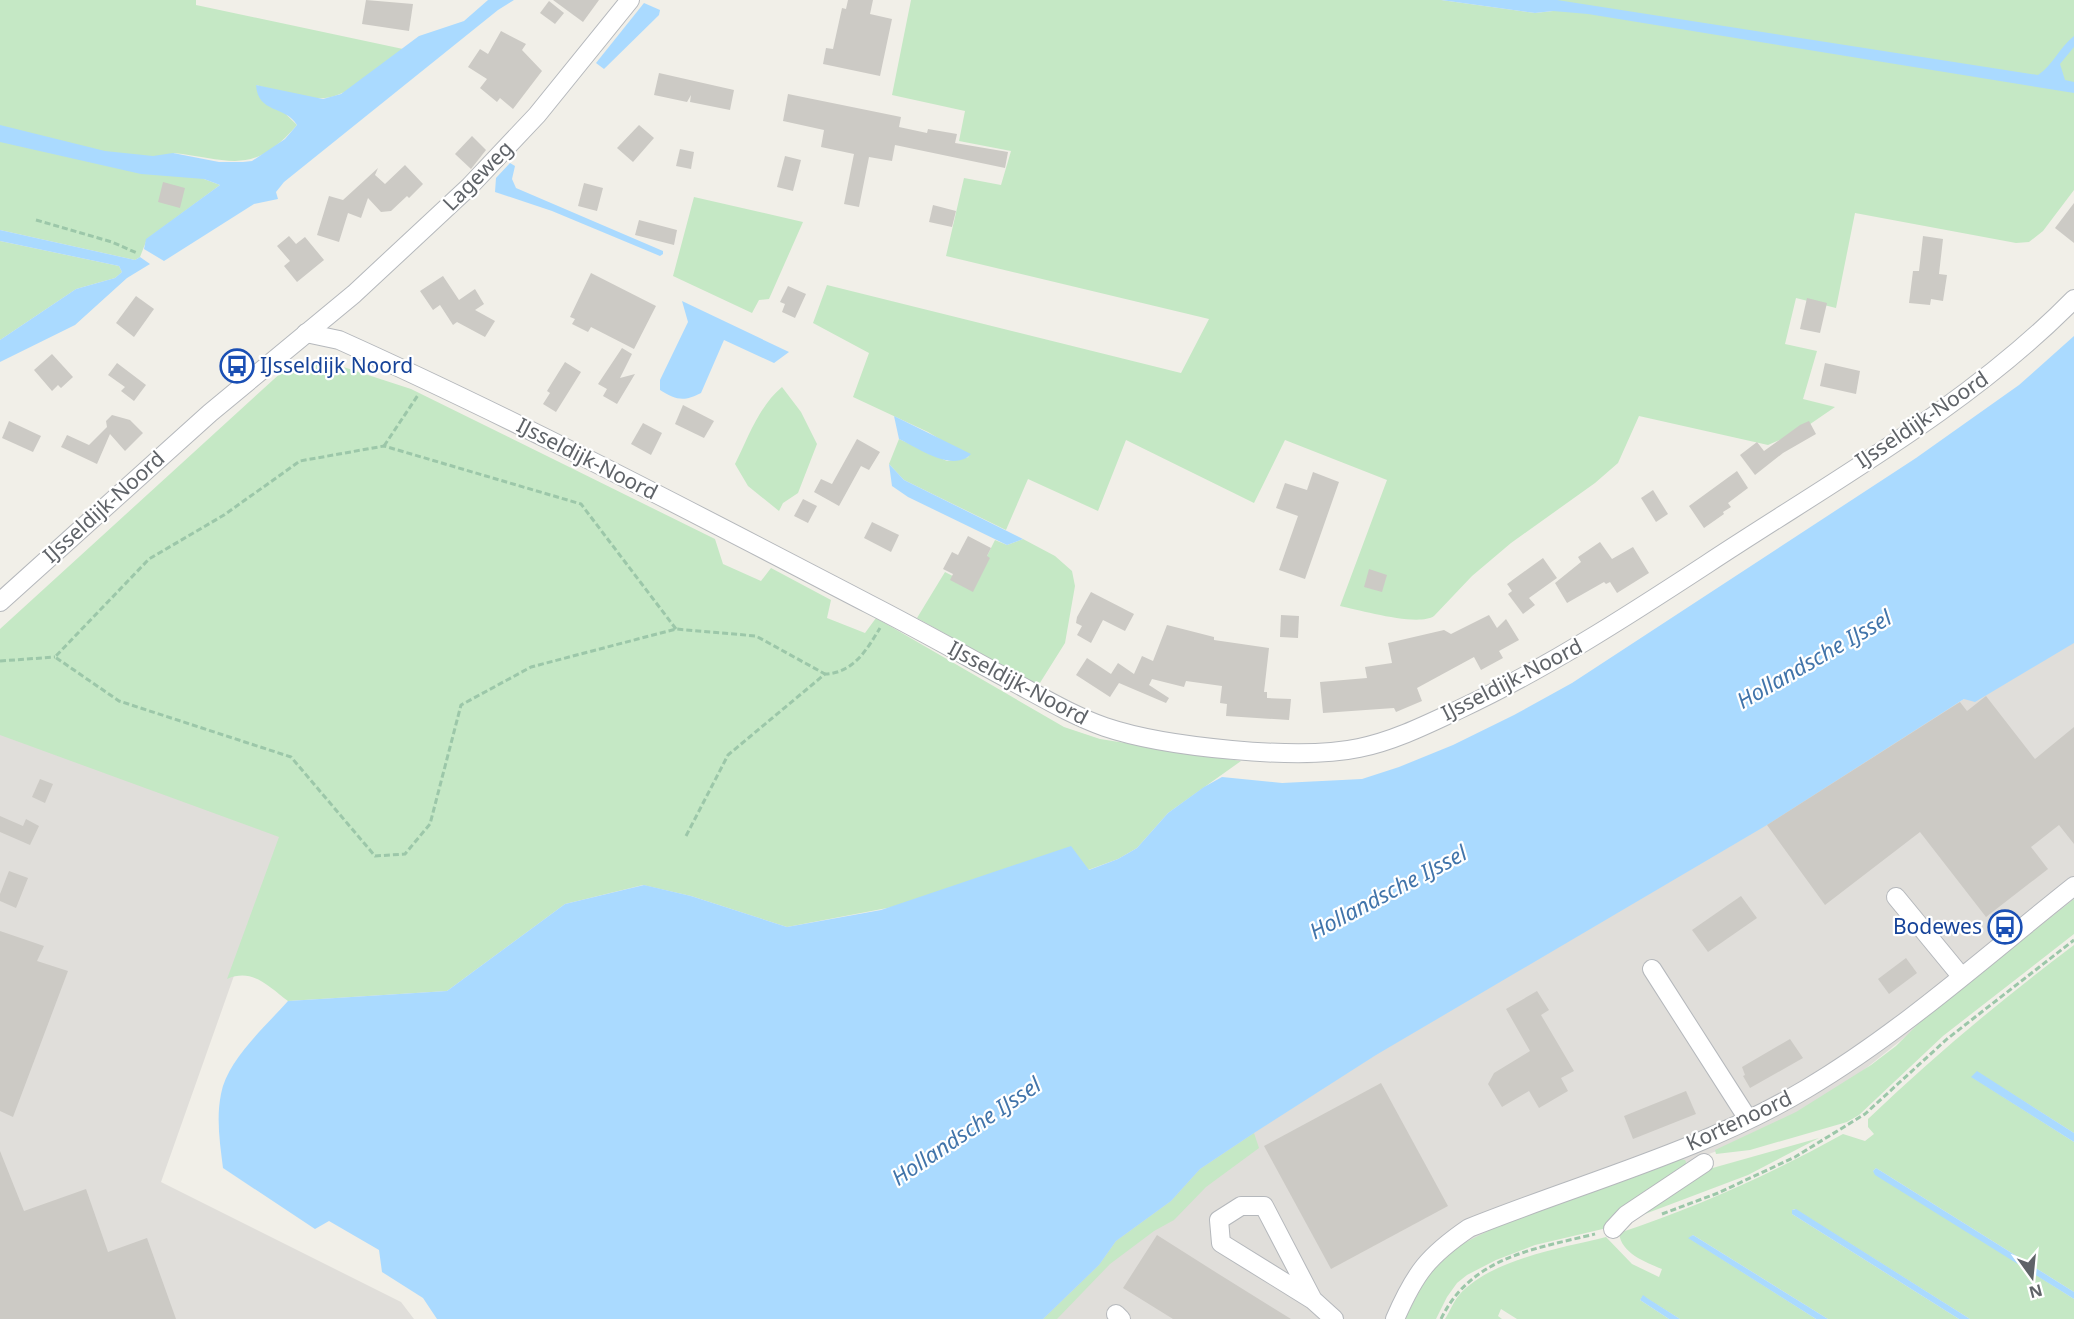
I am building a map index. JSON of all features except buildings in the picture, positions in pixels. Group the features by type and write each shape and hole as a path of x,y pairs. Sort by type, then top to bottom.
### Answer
{"street":[{"name":"Lageweg","path":"306,333 354,294 470,186 537,115 630,0"},
{"name":"IJsseldijk-Noord","path":"0,602 107,503 306,333 339,340 583,455 888,614 1076,716 1111,729 1196,745 1322,753 1356,749 1384,742 1442,717 1503,688 1595,637 1910,431 2026,346 2074,299"},
{"name":"Kortenoord","path":"1395,1319 1418,1272 1440,1247 1469,1228 1696,1144 1805,1090 1846,1064 2074,886"},
{"path":"1896,897 1961,976"},
{"path":"1652,969 1748,1119"},
{"path":"1613,1229 1626,1215 1704,1163"},
{"path":"1312,1300 1264,1206 1241,1206 1219,1220 1221,1243 1312,1300 1334,1319"}],"path":[{"path":"36,220 112,242 137,253"},
{"path":"384,446 428,380"},
{"path":"56,657 149,559 224,515 300,461 384,446 581,504 676,629"},
{"path":"0,661 56,657 119,701 291,757 375,856 405,854 430,824 461,705 531,667 676,629 756,636 825,674 836,674 850,667 865,653 888,614"},
{"path":"686,836 728,755 825,674"},
{"path":"1659,1215 1785,1162 1865,1114 1947,1040 2074,940"},
{"path":"1441,1319 1456,1292 1466,1281 1497,1263 1536,1249 1613,1229"}],"shaded area":[{"path":"2074,633 2074,902 1825,1101 1722,1149 1463,1248 1411,1319 1020,1319 1156,1185"},
{"path":"0,722 287,826 161,1182 401,1302 414,1319 0,1319"}],"green space":[{"path":"0,0 196,0 196,5 403,49 356,86 335,96 309,98 256,85 297,125 267,152 240,161 173,153 204,179 220,185 147,239 140,257 135,260 0,230"},
{"path":"911,0 1441,0 1535,13 1553,11 1556,0 2074,0 2074,190 2043,231 2029,242 2016,243 1855,213 1836,308 1796,298 1785,344 1817,351 1803,399 1835,407 1800,431 1768,445 1639,416 1618,463 1595,483 1511,543 1472,576 1434,616 1415,620 1388,617 1340,606 1387,480 1285,440 1254,503 1126,440 1098,511 1028,479 1006,530 904,480 889,464 899,439 947,461 969,457 928,432 853,397 869,353 813,323 827,285 1181,373 1209,319 946,256 964,178 1001,185 1011,151 959,141 965,111 892,95"},
{"path":"694,197 803,222 769,299 759,300 752,313 673,276"},
{"path":"0,241 119,266 122,272 115,278 76,289 0,340"},
{"path":"325,361 411,389 715,539 723,564 761,581 771,568 831,600 827,618 865,633 876,618 1064,727 1100,739 1241,761 1168,813 1137,848 1118,859 1088,870 787,927 691,896 643,885 565,904 447,991 288,1001 260,980 252,977 236,976 227,979 279,837 0,735 0,629 284,370 308,362"},
{"path":"782,387 801,412 817,444 798,493 783,503 779,511 748,486 735,464 760,413"},
{"path":"1023,539 1055,556 1072,571 1075,586 1065,643 1038,686 917,618 945,572 972,586 995,540 1007,545"},
{"path":"2074,899 2074,934 1943,1036 1859,1115 1847,1122 1750,1150 1716,1154 1715,1150 1796,1112 1871,1065 1896,1046 1922,1020"},
{"path":"2074,945 2074,1133 1977,1072 1972,1077 2074,1142 2074,1292 1876,1168 1873,1171 2074,1299 2074,1319 1970,1319 1795,1209 1792,1210 1792,1214 1959,1319 1828,1319 1693,1235 1689,1238 1816,1319 1680,1319 1643,1296 1640,1300 1669,1319 1517,1319 1501,1309 1498,1316 1502,1319 1445,1319 1459,1295 1489,1272 1528,1257 1606,1237 1632,1264 1659,1277 1662,1269 1641,1260 1629,1251 1624,1246 1619,1233 1733,1189 1843,1134 1865,1141 1874,1134 1868,1127 1868,1119 1969,1029"},
{"path":"1254,1133 1259,1148 1206,1187 1174,1220 1154,1231 1110,1264 1057,1319 1043,1319 1099,1265 1116,1241 1171,1201 1200,1169"},
{"path":"1819,1138 1748,1175 1629,1220 1709,1169"},
{"path":"1680,1159 1685,1160 1687,1164 1607,1228 1535,1245 1496,1260 1467,1275 1457,1283 1436,1319 1405,1319 1428,1275 1460,1245 1514,1218"}],"water":[{"path":"488,0 514,0 498,10 284,182 276,192 278,199 254,204 164,261 144,249 146,239 220,185 204,179 141,174 0,142 0,125 105,151 153,156 173,153 219,162 252,161 285,139 297,125 286,114 262,101 256,85 323,99 341,94 419,36 464,21"},
{"path":"1441,0 1557,0 2038,75 2048,67 2074,36 2074,47 2060,64 2065,80 2074,82 2074,93 1588,14 1553,11 1535,13"},
{"path":"644,3 660,10 659,15 604,69 596,63"},
{"path":"510,163 515,166 512,179 516,188 663,251 663,254 660,256 552,211 495,192 496,178"},
{"path":"0,230 135,260 140,257 150,264 127,278 75,325 0,362 0,340 76,289 115,278 122,272 119,266 0,241"},
{"path":"682,301 789,352 774,363 724,340 701,393 685,399 671,396 660,390 660,380 688,322"},
{"name":"Hollandsche IJssel","path":"2074,336 2074,643 1975,702 1964,699 1767,825 1376,1055 1254,1133 1200,1169 1171,1201 1116,1241 1099,1265 1043,1319 437,1319 423,1298 382,1272 379,1250 329,1221 315,1229 223,1168 219,1113 225,1081 239,1056 288,1001 447,991 565,904 644,885 691,896 787,927 881,910 1071,846 1089,870 1118,859 1137,848 1168,813 1222,777 1282,783 1362,779 1399,767 1453,745 1572,683 1916,458 2019,385"},
{"path":"894,416 971,454 955,461 925,453 899,439"},
{"path":"889,464 904,480 1023,539 1007,545 908,497 892,486"},
{"path":"1977,1071 2074,1133 2074,1142 1971,1077"},
{"path":"1876,1168 2074,1292 2074,1299 1875,1175 1873,1171"},
{"path":"1796,1209 1970,1319 1959,1319 1792,1214 1792,1210"},
{"path":"1693,1235 1828,1319 1816,1319 1688,1238"},
{"path":"1643,1295 1680,1319 1669,1319 1640,1300"}],"place":[{"name":"IJsseldijk Noord","path":"237,366"},
{"name":"Bodewes","path":"2005,927"}]}
